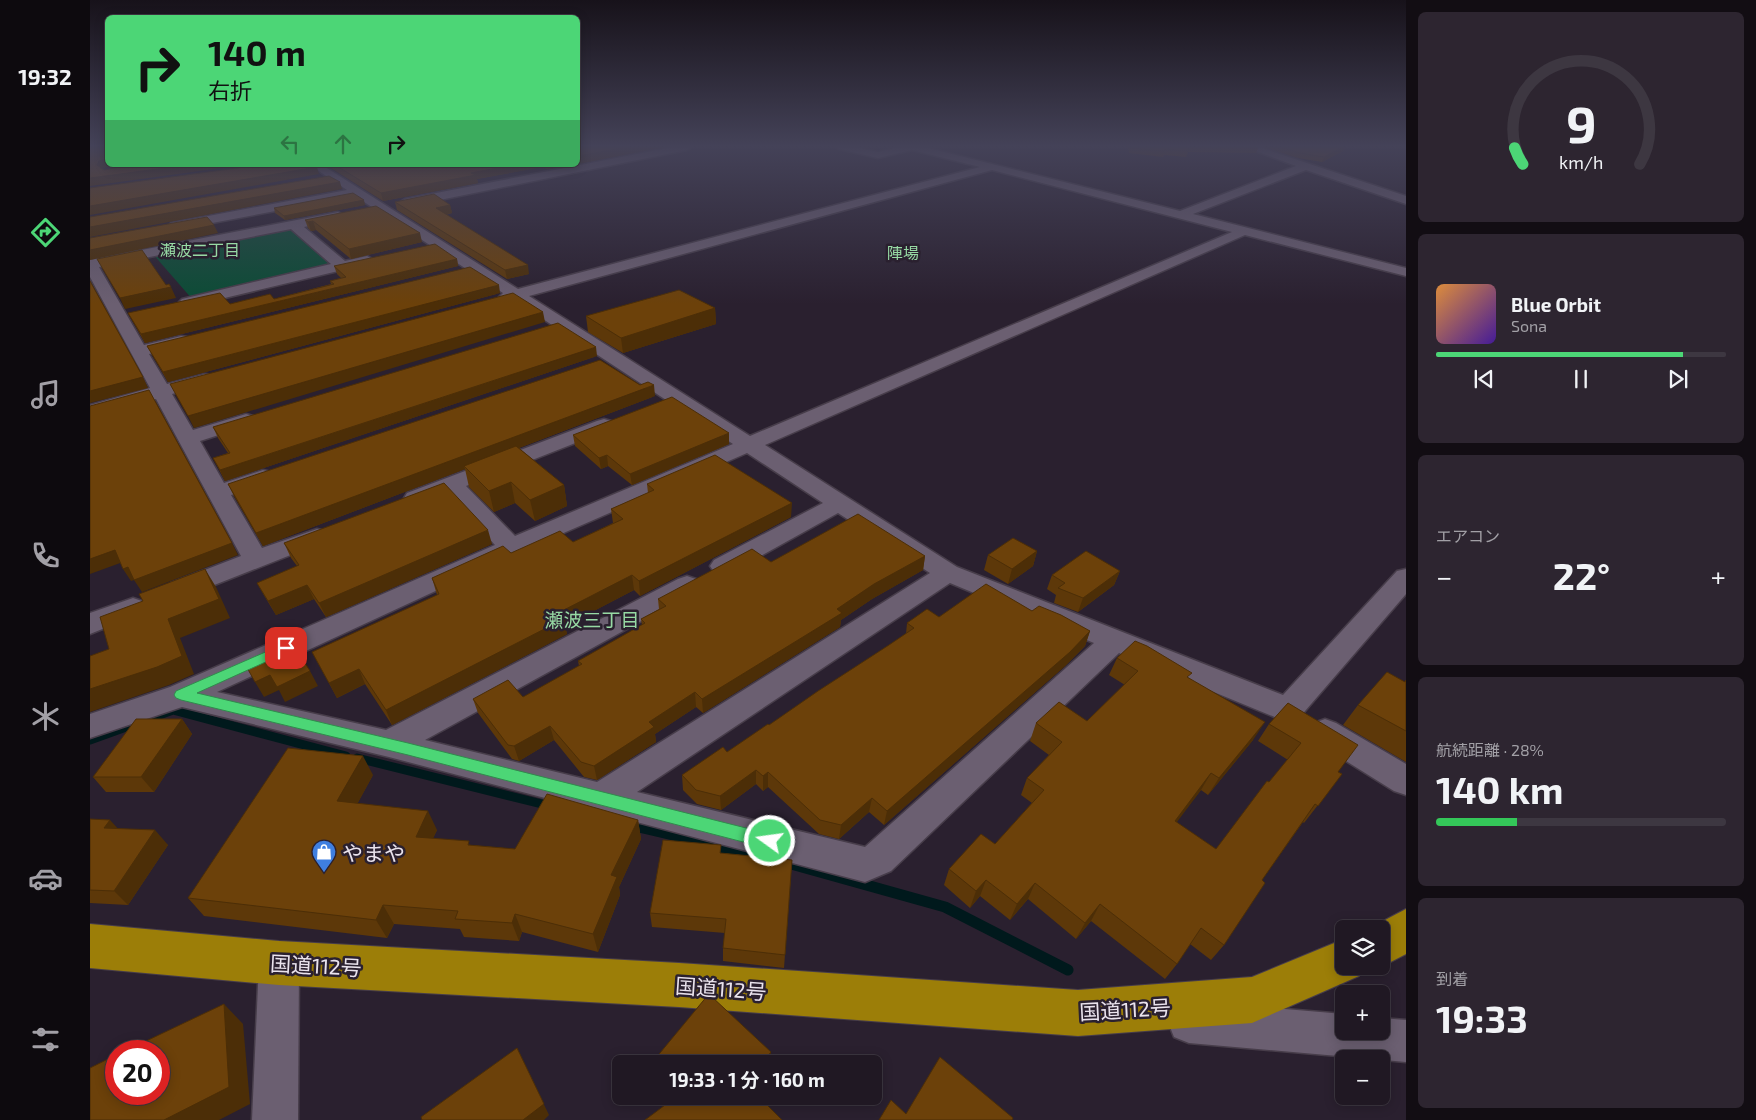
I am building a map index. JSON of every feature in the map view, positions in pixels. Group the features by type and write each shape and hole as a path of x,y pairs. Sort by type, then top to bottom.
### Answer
{"highway":[{"path":"1390,940 1406,930"},
{"name":"国道112号","path":"90,946 279,963 678,985 1078,1013 1252,1000 1335,965"}],"street":[{"path":"354,199 606,361 676,397 948,573 1288,710 1406,781"},
{"path":"166,227 363,206 400,199"},
{"path":"506,297 871,199"},
{"path":"1119,199 1406,272"},
{"path":"1181,215 1221,199"},
{"path":"256,560 140,351 129,315 90,265 294,225 363,206"},
{"path":"294,225 342,266"},
{"path":"90,726 181,695 511,547 1244,231"},
{"path":"175,304 380,258"},
{"path":"140,351 198,337"},
{"path":"90,411 220,376"},
{"path":"649,408 676,397"},
{"path":"188,438 263,415"},
{"path":"396,506 622,418"},
{"path":"218,492 284,470"},
{"path":"452,484 511,547"},
{"path":"389,744 840,503"},
{"path":"90,624 340,527"},
{"path":"600,798 948,573"},
{"path":"1288,710 1406,577"},
{"path":"181,695 389,744 865,865 878,859 1115,640"},
{"path":"275,1120 279,963"},
{"path":"1078,1013 1406,1041"}],"green space":[{"path":"294,225 342,266 193,300 152,253"}],"building":[{"path":"90,199 129,199 90,206"},
{"path":"193,199 244,199 90,227 90,217"},
{"path":"320,199 364,200 284,216 274,208"},
{"path":"408,199 442,199 450,205 436,208 528,265 505,270 395,202"},
{"path":"376,206 420,233 349,249 313,221 308,222 305,220"},
{"path":"207,217 214,225 90,250 90,238"},
{"path":"435,244 457,259 141,334 128,313 220,293 230,304 270,294 274,299 334,284 330,281 346,277 334,266"},
{"path":"142,250 166,285 169,284 171,287 120,298 97,259"},
{"path":"470,267 499,285 163,372 147,346"},
{"path":"90,281 143,377 90,391"},
{"path":"679,290 715,308 621,338 586,316"},
{"path":"513,293 543,312 188,416 170,384"},
{"path":"558,323 596,347 220,470 213,458 230,453 213,427"},
{"path":"600,360 640,385 648,382 654,385 256,533 228,484"},
{"path":"149,390 232,543 134,580 128,567 123,569 115,550 90,559 90,406"},
{"path":"672,397 729,433 630,474 607,455 599,458 573,435"},
{"path":"516,446 564,485 530,500 511,482 489,491 464,466"},
{"path":"715,455 792,503 639,581 632,575 558,613 564,619 386,710 359,669 329,683 312,652 439,594 432,578 503,546 511,553 560,531 573,542 623,519 611,509 654,490 647,484"},
{"path":"444,483 488,530 319,603 307,585 268,601 257,583 299,565 284,543"},
{"path":"858,514 925,556 874,584 837,609 842,613 702,699 695,692 649,722 654,727 594,766 581,762 550,726 514,746 508,745 473,699 508,680 523,697 582,664 578,661 645,623 641,619 666,606 658,599 752,549 771,562"},
{"path":"1013,538 1037,551 1012,569 988,555"},
{"path":"1086,551 1120,571 1083,598 1058,588 1065,583 1052,575"},
{"path":"205,569 219,599 168,619 182,656 157,667 90,689 90,656 109,649 100,617 143,601 139,594"},
{"path":"986,584 1032,611 1039,606 1061,615 1090,631 1070,652 887,811 872,798 841,825 820,820 768,772 763,776 756,770 720,796 696,790 682,775 723,747 727,752 889,645 914,628 907,623 927,609 939,617"},
{"path":"1135,641 1147,646 1192,673 1187,677 1265,722 1219,778 1211,773 1175,821 1216,849 1267,781 1269,782 1301,743 1269,724 1288,703 1358,745 1338,772 1342,774 1318,806 1315,804 1262,880 1265,883 1224,945 1201,928 1177,964 1100,904 1085,923 1035,883 1017,904 986,880 976,891 949,869 981,834 995,844 1044,790 1027,778 1062,742 1036,723 1059,702 1087,721 1138,671 1117,658"},
{"path":"292,642 310,671 277,687 270,675 255,682 245,664"},
{"path":"1387,672 1405,682 1406,680 1406,731 1358,705"},
{"path":"136,719 182,719 141,777 93,777"},
{"path":"288,748 363,756 337,801 428,811 416,837 469,841 468,845 515,849 547,794 638,820 611,875 617,877 593,934 515,914 512,923 455,919 458,911 383,905 376,920 188,898"},
{"path":"90,819 110,820 104,828 155,830 114,891 90,890"},
{"path":"663,840 721,845 720,853 792,860 785,955 723,948 726,919 650,913"},
{"path":"708,995 771,1052 768,1055 658,1055"},
{"path":"224,1004 229,1087 164,1120 90,1120 90,1068 105,1060 105,1105 170,1105 170,1040 148,1040"},
{"path":"517,1048 544,1104 523,1120 422,1120 421,1117"},
{"path":"940,1057 1013,1118 1012,1120 879,1120 891,1100 906,1114"},
{"path":"665,1105 767,1105 782,1120 645,1120"}],"waterway":[{"path":"90,740 173,710 346,756"},
{"path":"357,758 550,806"},
{"path":"631,826 691,840"},
{"path":"686,839 771,859"},
{"path":"784,862 945,907 1068,970"}],"place":[{"name":"やまや","path":"324,873"}],"district":[{"name":"瀬波二丁目","path":"200,249"},
{"name":"陣場","path":"903,252"},
{"name":"瀬波三丁目","path":"592,619"}],"route":[{"path":"286,648 181,695 408,749 770,841"}]}
